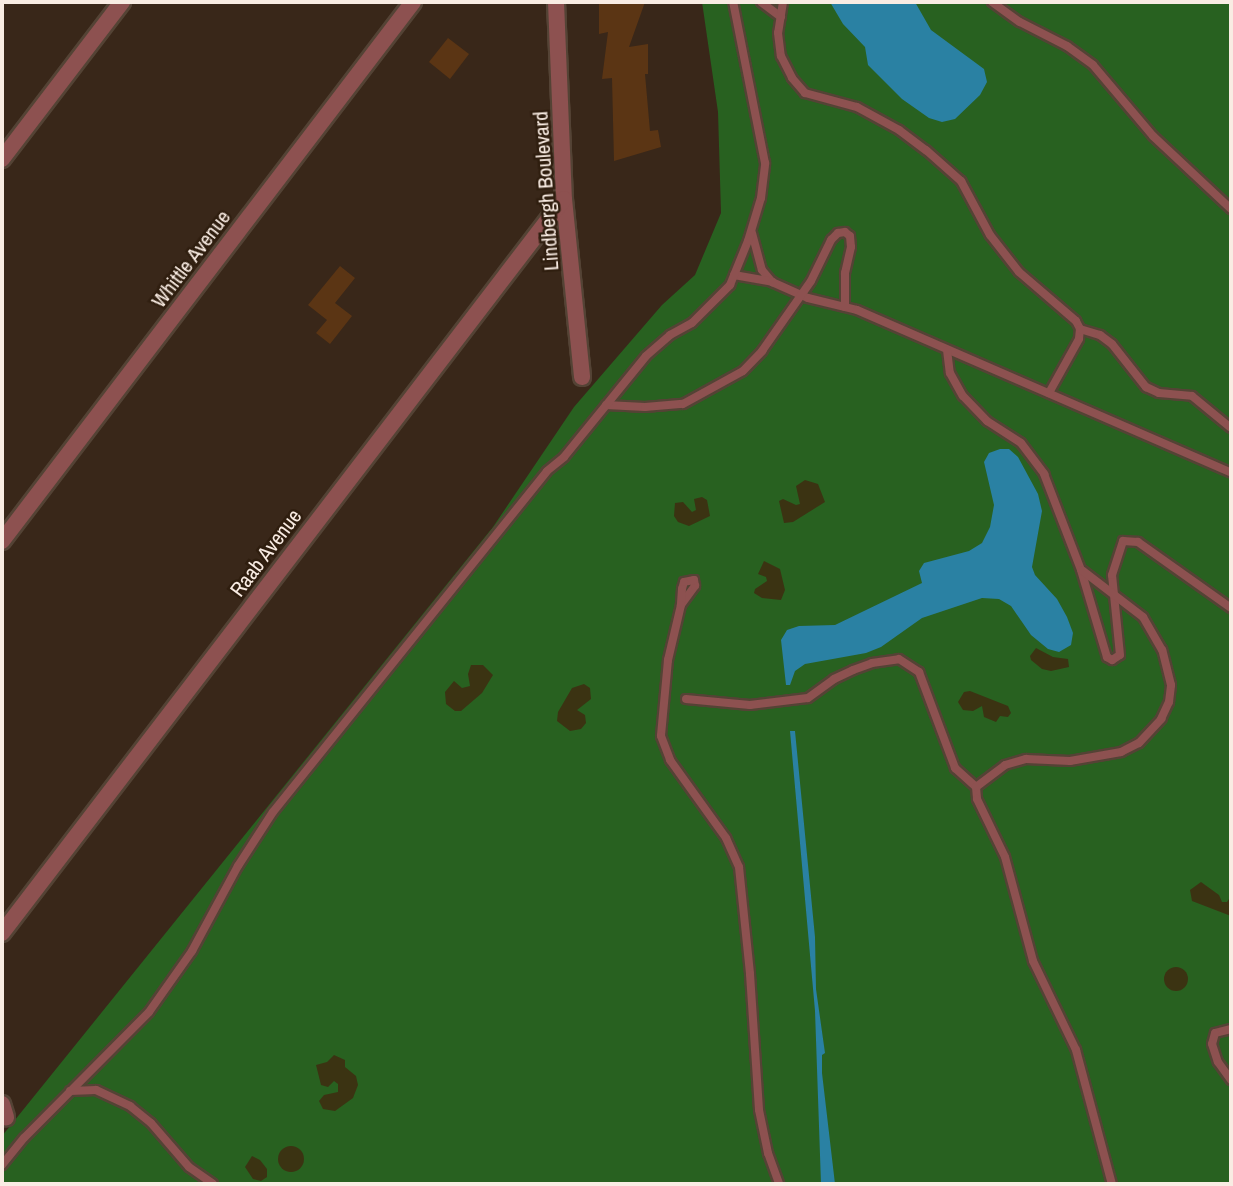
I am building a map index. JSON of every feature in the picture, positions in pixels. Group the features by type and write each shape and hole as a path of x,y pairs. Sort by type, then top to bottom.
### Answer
{"street":[{"path":"2,159 122,2"},
{"name":"Whittle Avenue","path":"2,541 413,2"},
{"name":"Lindbergh Boulevard","path":"556,2 564,199 582,377"},
{"name":"Raab Avenue","path":"2,933 564,199"}],"lane":[{"path":"2,1166 70,1091 149,1012 192,951 237,866 272,812 547,471 564,457 646,356 670,335 692,323 730,285 752,230 761,198 765,163 733,2"},
{"path":"761,2 781,17"},
{"path":"783,2 778,33 782,56 792,78 805,93 857,107 877,117 899,130 942,164 961,181 999,248 1019,272 1076,321 1080,329 1079,339 1049,393"},
{"path":"992,2 1020,22 1067,46 1093,65 1153,136 1231,209"},
{"path":"752,230 762,270 772,282"},
{"path":"606,405 668,407 705,394 743,371 762,351 801,295 831,240 838,233 845,232 850,236 852,247 845,273 845,307"},
{"path":"734,275 772,282 801,295 845,307 1231,472"},
{"path":"1080,329 1100,335 1112,344 1146,387 1159,393 1192,396 1231,428"},
{"path":"947,350 950,373 962,396 987,421 1021,443 1044,474 1081,570 1104,652 1112,660 1120,655 1121,650 1114,593 1115,558 1123,541 1131,539 1231,608"},
{"path":"976,787 1006,765 1026,760 1070,761 1121,752 1139,743 1161,719 1169,702 1171,685 1162,650 1143,617 1081,570"},
{"path":"681,605 668,660 661,736 670,760 726,838 739,867 748,938 759,1110 768,1153 779,1184"},
{"path":"686,699 750,705 808,698 834,679 853,670 872,663 899,659 919,672 955,768 976,787 977,799 1011,877 1033,961 1076,1050 1112,1184"},
{"path":"1231,1029 1215,1033 1212,1044 1223,1071 1231,1080"},
{"path":"70,1091 96,1090 130,1106 151,1123 189,1167 213,1184"}],"green space":[{"path":"702,2 1231,2 1231,1184 2,1184 2,1136 493,527 574,407 662,305 695,275 721,213 718,112"}],"sand":[{"path":"805,480 818,484 825,502 793,522 784,523 779,501 783,499 800,504 796,486"},
{"path":"702,497 707,500 710,516 689,526 678,522 674,516 675,503 683,502 692,512 696,510 694,499"},
{"path":"764,561 780,569 785,590 781,600 762,598 754,593 755,589 767,581 766,577 758,574"},
{"path":"1036,648 1053,657 1068,659 1069,667 1051,671 1042,669 1031,660 1030,656"},
{"path":"471,665 483,665 493,675 482,693 461,711 455,711 446,704 445,692 454,681 462,688 470,686 468,674"},
{"path":"584,684 590,688 591,699 577,710 585,715 586,723 581,729 570,731 557,721 558,712 572,688"},
{"path":"970,691 1008,706 1011,713 1008,717 1000,716 996,722 984,717 982,706 973,711 963,710 958,702 964,692"},
{"path":"1201,882 1219,895 1222,902 1227,902 1231,896 1231,916 1192,901 1190,890"},
{"path":"1176,967 1184,971 1188,979 1184,987 1176,991 1168,987 1164,979 1168,971"},
{"path":"334,1055 345,1060 345,1067 356,1076 358,1085 353,1098 335,1111 323,1109 319,1101 324,1095 338,1092 338,1084 334,1081 328,1087 321,1085 316,1065 327,1062"},
{"path":"291,1146 300,1150 304,1159 300,1168 291,1172 282,1168 278,1159 282,1150"},
{"path":"252,1156 260,1160 267,1169 267,1177 261,1181 253,1179 245,1167"}],"water":[{"path":"830,2 915,2 931,30 984,69 987,82 980,95 955,119 942,122 929,118 902,99 868,65 865,47 843,24"},
{"path":"1009,449 1018,457 1038,494 1042,511 1032,567 1035,575 1057,599 1067,617 1073,633 1071,645 1059,652 1048,649 1031,635 1011,606 999,599 982,598 922,618 881,647 866,653 805,664 795,671 790,685 786,685 781,640 787,630 799,626 835,625 922,583 919,571 924,563 969,551 982,543 990,527 994,505 984,462 989,453"},
{"path":"790,731 795,731 815,937 816,989 825,1053 822,1055 822,1073 835,1184 821,1184 815,1011"}],"building":[{"path":"599,2 645,2 629,47 648,44 648,74 645,74 650,131 658,130 661,147 614,161 612,78 602,79 608,32 599,34"},
{"path":"448,38 469,54 450,79 429,62"},
{"path":"340,266 355,278 335,303 352,316 330,344 316,333 327,320 308,305"}]}
